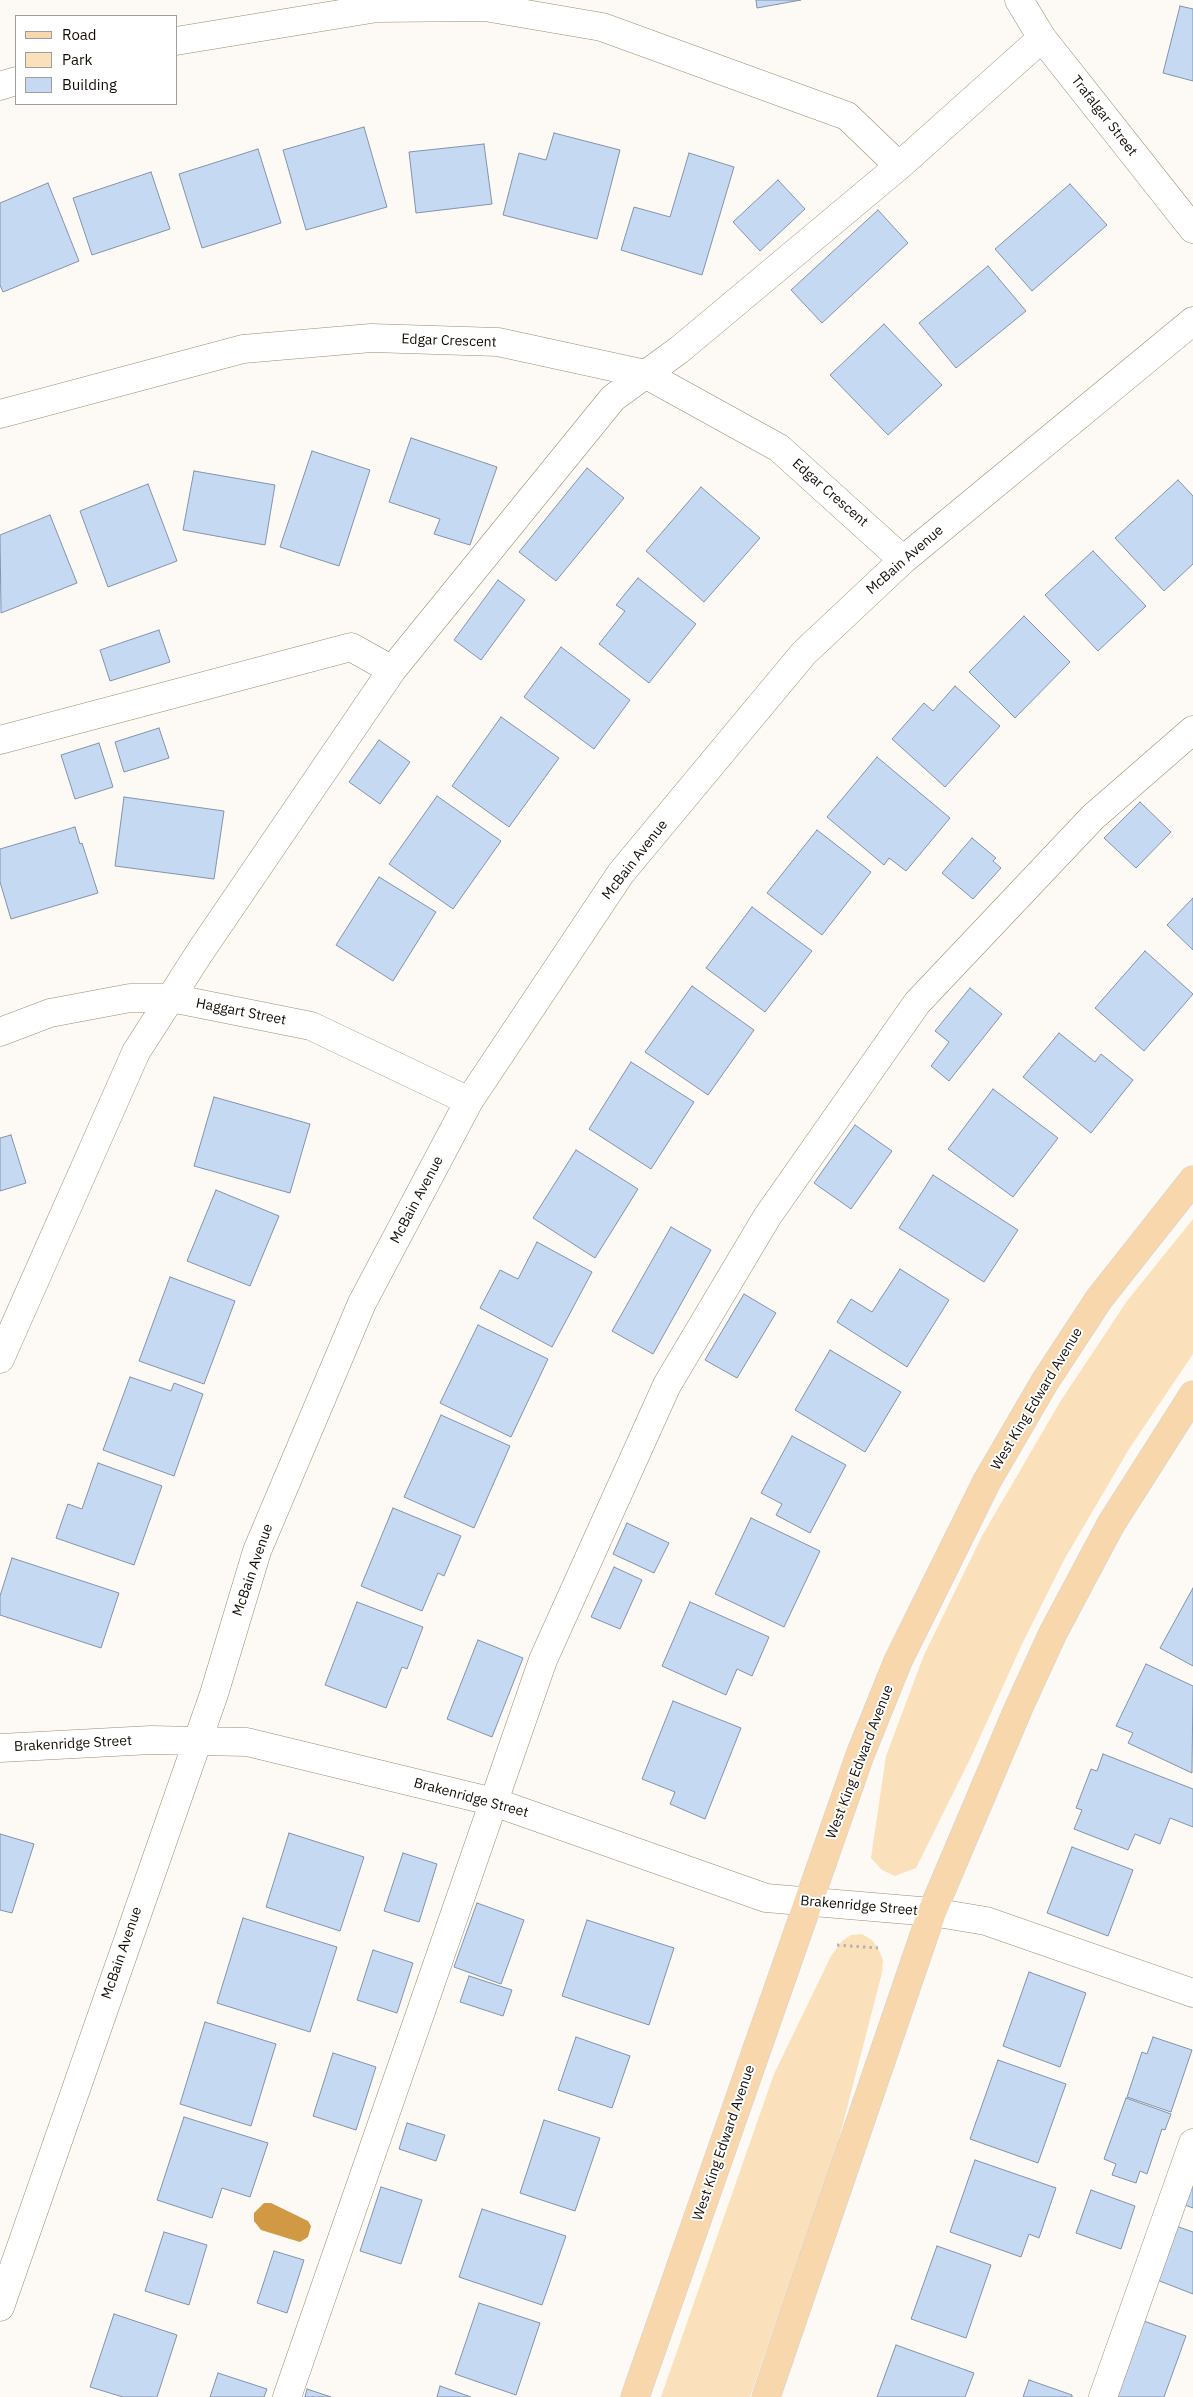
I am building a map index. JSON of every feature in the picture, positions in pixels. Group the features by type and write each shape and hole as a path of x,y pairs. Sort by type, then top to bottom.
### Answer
{"main road":[{"name":"West King Edward Avenue","path":"635,2397 860,1755 898,1661 936,1580 987,1481 1044,1382 1098,1299 1193,1180"},
{"path":"766,2397 932,1912 1019,1707 1053,1633 1110,1524 1193,1395"}],"street":[{"name":"Trafalgar Street","path":"1019,0 1042,38 1193,229"},
{"path":"178,41 377,8 485,7 602,27 847,116 899,166"},
{"path":"0,1359 136,1052 392,670 613,398 679,350 899,166 1042,38"},
{"path":"0,86 15,82"},
{"name":"McBain Avenue","path":"0,2307 196,1741 214,1694 257,1551 362,1304 469,1101 622,873 804,653 903,560 1193,320"},
{"name":"Edgar Crescent","path":"0,414 243,349 371,338 498,342 645,374 778,448 903,560"},
{"path":"0,740 350,646 392,670"},
{"path":"287,2397 543,1660 667,1385 767,1217 917,1003 1093,817 1193,730"},
{"name":"Haggart Street","path":"0,1032 59,1012 130,998 171,998 311,1026 469,1101"},
{"name":"Brakenridge Street","path":"0,1748 151,1740 247,1742 494,1802 766,1898 932,1912 986,1920 1193,1993"},
{"path":"1104,2397 1193,2143"}],"path":[{"path":"838,1945 878,1948"}],"green space":[{"path":"1193,1219 1193,1354 1129,1449 1064,1560 916,1868 895,1876 882,1870 871,1858 886,1756 924,1655 982,1536 1060,1402 1127,1301"},
{"path":"862,1934 872,1940 878,1948 883,1960 882,1973 834,2158 750,2397 661,2397 774,2074 831,1956 842,1941 851,1935"}],"shaded area":[{"path":"264,2203 271,2203 308,2221 311,2226 308,2237 300,2242 261,2230 254,2221 254,2213"}],"building":[{"path":"756,0 801,0 757,8"},
{"path":"1180,6 1193,9 1193,81 1163,73"},
{"path":"364,127 387,207 306,230 283,150"},
{"path":"554,133 620,150 597,239 503,215 519,153 546,160"},
{"path":"484,144 492,204 416,213 409,152"},
{"path":"258,149 281,223 202,248 179,174"},
{"path":"689,153 734,167 702,275 621,250 634,207 670,217"},
{"path":"151,172 170,229 92,255 73,198"},
{"path":"778,180 805,209 760,251 733,222"},
{"path":"48,183 79,261 3,292 0,285 0,203"},
{"path":"1070,184 1107,225 1032,291 995,249"},
{"path":"878,210 908,243 822,323 791,290"},
{"path":"988,266 1026,311 956,368 919,323"},
{"path":"884,324 942,385 888,435 830,375"},
{"path":"411,438 497,467 470,545 434,534 440,519 389,502"},
{"path":"312,451 370,470 339,566 280,547"},
{"path":"587,468 624,498 556,581 519,552"},
{"path":"194,471 275,485 265,545 183,530"},
{"path":"1178,480 1193,496 1193,564 1164,591 1115,538"},
{"path":"148,484 177,561 108,587 80,511"},
{"path":"701,487 760,538 704,602 646,551"},
{"path":"50,515 77,583 1,613 0,535"},
{"path":"1093,551 1146,606 1098,651 1045,595"},
{"path":"638,578 696,624 649,683 599,644 625,611 616,605"},
{"path":"498,580 525,600 481,660 454,640"},
{"path":"1024,616 1070,662 1015,718 969,672"},
{"path":"159,630 170,662 110,681 100,650"},
{"path":"561,647 630,700 594,749 524,697"},
{"path":"955,686 1000,726 945,787 892,739 924,703 933,711"},
{"path":"501,717 559,758 509,827 452,786"},
{"path":"159,728 169,758 124,772 115,742"},
{"path":"379,740 410,762 380,804 349,782"},
{"path":"99,743 113,787 75,799 61,755"},
{"path":"877,757 950,818 906,871 889,858 884,865 827,817"},
{"path":"437,796 501,841 453,909 389,864"},
{"path":"124,797 224,811 214,879 115,866"},
{"path":"1140,802 1171,832 1136,868 1104,838"},
{"path":"75,827 98,893 11,919 0,882 0,849"},
{"path":"817,830 871,872 822,935 767,893"},
{"path":"972,838 996,858 993,861 1001,868 973,899 942,873"},
{"path":"379,877 436,912 393,981 336,945"},
{"path":"1193,898 1193,950 1167,925"},
{"path":"752,907 812,951 765,1012 706,968"},
{"path":"1145,951 1193,994 1144,1051 1095,1008"},
{"path":"692,986 754,1030 708,1095 645,1052"},
{"path":"970,988 1002,1014 949,1081 931,1066 949,1042 935,1031"},
{"path":"1059,1033 1095,1062 1101,1054 1133,1080 1091,1133 1023,1077"},
{"path":"631,1062 694,1102 651,1169 589,1129"},
{"path":"993,1089 1058,1138 1013,1197 948,1149"},
{"path":"214,1097 310,1124 290,1193 194,1166"},
{"path":"855,1125 892,1151 851,1209 814,1183"},
{"path":"11,1135 26,1183 0,1191 0,1138"},
{"path":"576,1150 638,1189 595,1258 533,1218"},
{"path":"933,1175 1018,1230 984,1282 899,1228"},
{"path":"216,1190 279,1216 250,1286 187,1261"},
{"path":"671,1227 711,1250 653,1354 612,1331"},
{"path":"537,1242 592,1272 552,1347 480,1308 500,1270 518,1279"},
{"path":"900,1269 949,1300 907,1367 837,1322 851,1299 872,1312"},
{"path":"170,1277 235,1301 204,1384 139,1361"},
{"path":"744,1294 776,1313 737,1378 705,1360"},
{"path":"478,1325 548,1359 511,1437 440,1403"},
{"path":"830,1350 901,1392 865,1452 795,1410"},
{"path":"130,1377 171,1391 174,1383 203,1394 174,1476 103,1450"},
{"path":"441,1415 510,1446 474,1528 404,1497"},
{"path":"792,1436 846,1465 810,1533 776,1515 782,1504 761,1493"},
{"path":"98,1463 162,1486 134,1565 56,1538 68,1504 82,1509"},
{"path":"393,1508 461,1536 444,1576 438,1573 422,1611 361,1586"},
{"path":"751,1518 820,1551 784,1627 715,1594"},
{"path":"627,1523 669,1543 654,1573 613,1554"},
{"path":"12,1558 119,1593 101,1648 0,1615 0,1596"},
{"path":"614,1567 642,1580 620,1629 591,1617"},
{"path":"1193,1588 1193,1666 1160,1648"},
{"path":"357,1602 423,1627 407,1669 402,1667 386,1708 325,1685"},
{"path":"690,1602 769,1637 752,1676 737,1669 726,1695 662,1666"},
{"path":"478,1640 523,1658 492,1737 447,1719"},
{"path":"1146,1664 1193,1686 1192,1773 1128,1743 1133,1733 1116,1726"},
{"path":"673,1701 741,1728 705,1819 670,1804 675,1792 642,1779"},
{"path":"1103,1754 1193,1789 1193,1827 1170,1818 1160,1844 1135,1834 1128,1850 1074,1829 1082,1810 1076,1808 1091,1769 1097,1771"},
{"path":"289,1833 364,1857 340,1931 266,1907"},
{"path":"0,1834 34,1844 12,1913 0,1910"},
{"path":"1072,1847 1133,1870 1108,1936 1047,1913"},
{"path":"403,1853 437,1864 419,1922 384,1911"},
{"path":"477,1903 524,1920 501,1984 454,1967"},
{"path":"243,1918 337,1947 310,2032 217,2003"},
{"path":"587,1920 674,1948 649,2025 562,1996"},
{"path":"373,1950 413,1963 397,2013 357,2000"},
{"path":"1029,1972 1086,1993 1060,2067 1003,2046"},
{"path":"469,1976 512,1990 503,2016 460,2002"},
{"path":"205,2022 276,2044 251,2126 180,2104"},
{"path":"576,2037 630,2056 612,2108 558,2090"},
{"path":"1153,2037 1192,2050 1171,2112 1127,2097 1142,2052 1147,2054"},
{"path":"333,2053 376,2067 356,2130 313,2116"},
{"path":"998,2060 1066,2084 1038,2163 970,2139"},
{"path":"1126,2098 1171,2114 1165,2130 1162,2129 1147,2174 1140,2171 1136,2183 1112,2175 1116,2164 1104,2159"},
{"path":"184,2117 268,2143 250,2197 222,2188 212,2218 157,2200"},
{"path":"544,2120 600,2138 575,2211 520,2193"},
{"path":"407,2123 445,2135 436,2161 399,2149"},
{"path":"975,2160 1056,2188 1039,2238 1029,2234 1021,2257 950,2232"},
{"path":"1193,2172 1193,2208 1182,2204"},
{"path":"381,2187 422,2200 401,2264 360,2251"},
{"path":"1091,2190 1135,2206 1121,2249 1076,2233"},
{"path":"482,2209 566,2236 542,2305 459,2277"},
{"path":"1173,2225 1193,2232 1193,2294 1157,2280"},
{"path":"164,2232 207,2245 189,2305 145,2291"},
{"path":"937,2246 991,2265 966,2338 911,2319"},
{"path":"274,2251 304,2260 287,2313 257,2303"},
{"path":"479,2303 540,2323 516,2395 455,2374"},
{"path":"114,2314 177,2335 157,2397 123,2397 90,2387"},
{"path":"1141,2320 1186,2336 1164,2397 1115,2397"},
{"path":"896,2345 974,2373 965,2397 877,2397"},
{"path":"218,2373 267,2389 264,2397 210,2397"},
{"path":"1029,2380 1072,2395 1072,2397 1023,2397"},
{"path":"440,2386 471,2397 437,2397"},
{"path":"307,2389 331,2397 305,2397"}]}
